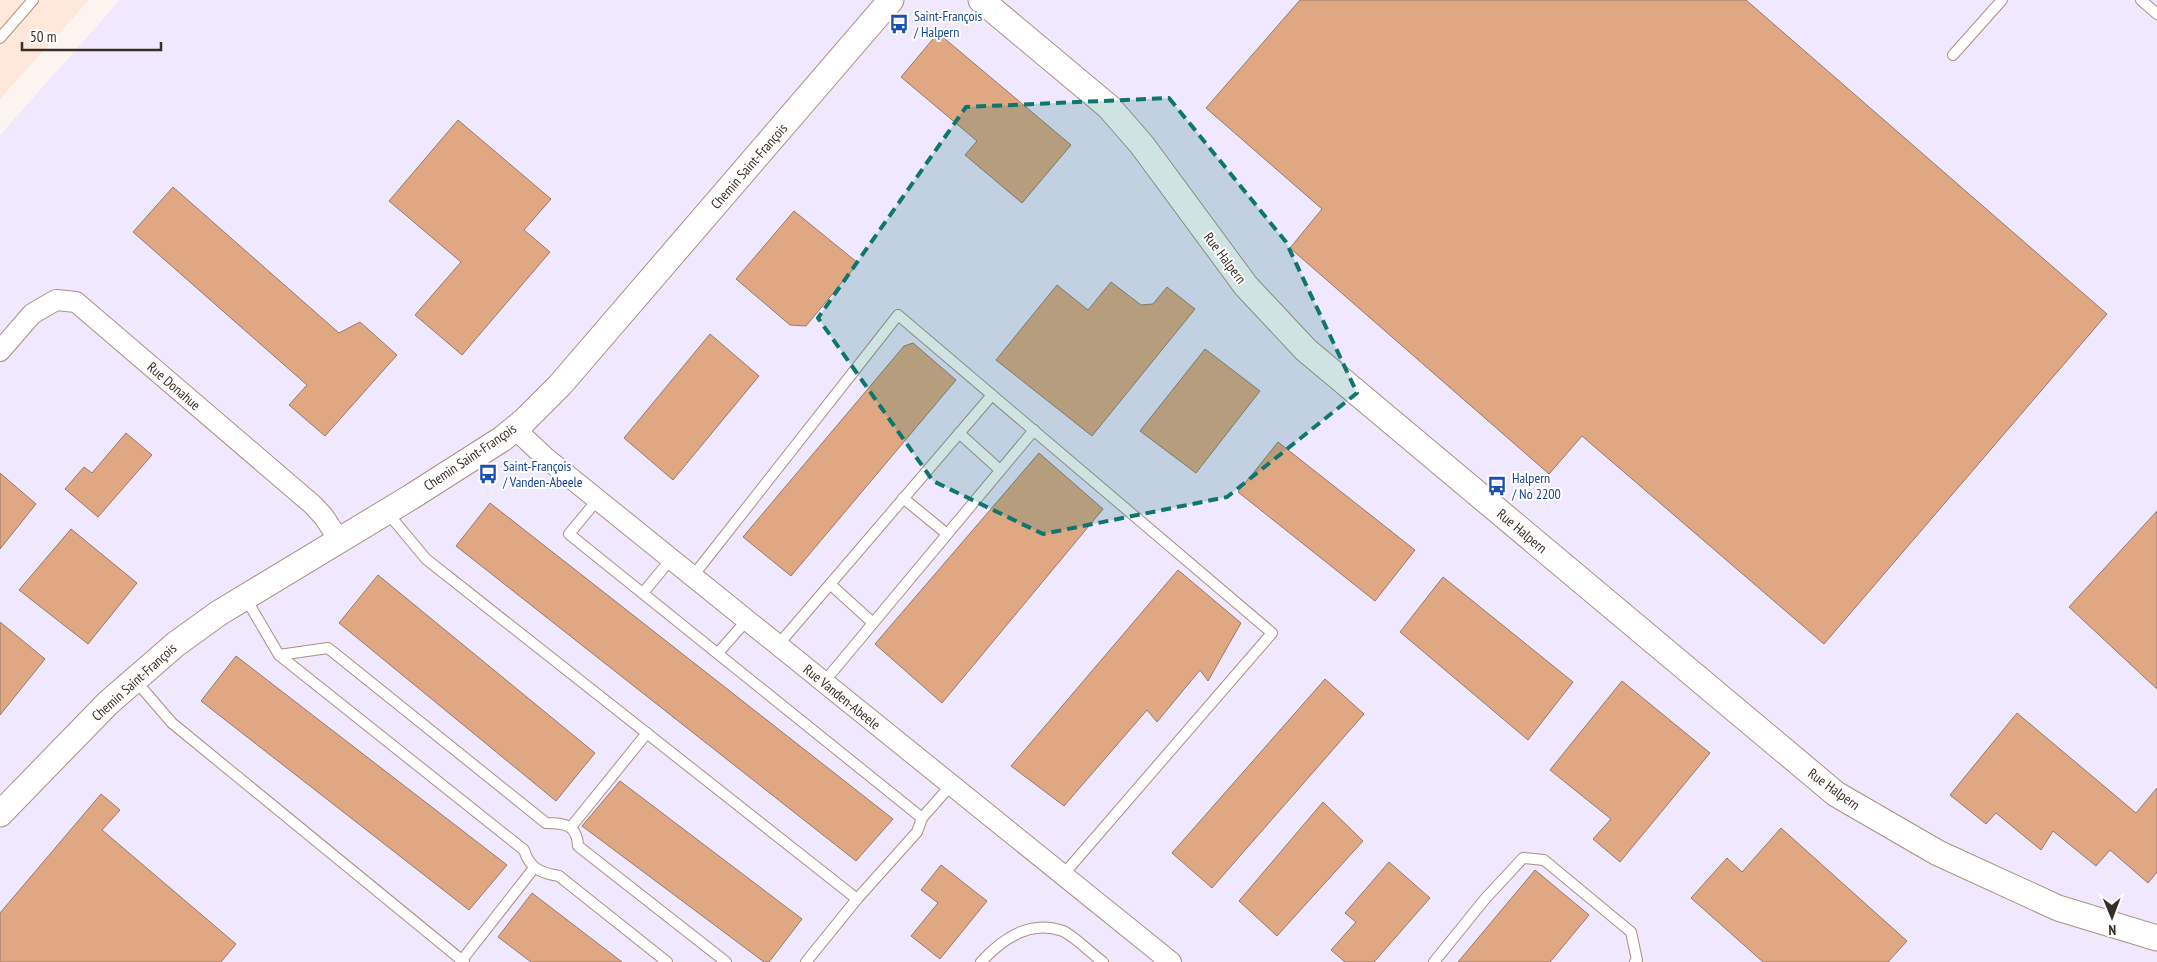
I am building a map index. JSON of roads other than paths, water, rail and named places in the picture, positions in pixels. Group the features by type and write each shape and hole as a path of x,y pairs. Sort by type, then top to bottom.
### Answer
{"street":[{"name":"Chemin Saint-François","path":"0,814 134,678 198,627 386,512 515,429 560,384 891,0"},
{"name":"Rue Halpern","path":"981,0 1109,106 1142,145 1246,286 1306,350 1836,794 1938,853 2058,908 2157,938"},
{"name":"Rue Donahue","path":"0,351 32,314 56,300 76,302 313,505 339,540"},
{"name":"Rue Vanden-Abeele","path":"515,429 532,446 598,500 1171,962"}],"lane":[{"path":"0,38 33,0"},
{"path":"1953,56 2002,0"},
{"path":"2141,0 2157,14"},
{"path":"693,576 898,315 1272,633 1063,875"},
{"path":"778,645 992,395"},
{"path":"824,682 1034,430"},
{"path":"959,433 1000,470"},
{"path":"903,498 947,534"},
{"path":"598,500 569,534 922,818"},
{"path":"386,512 426,558 857,899"},
{"path":"643,593 671,559"},
{"path":"830,584 873,623"},
{"path":"245,597 279,654 524,850 528,861 534,868 544,873 559,876 667,962"},
{"path":"718,653 747,620"},
{"path":"279,654 328,648 546,823 558,823 570,827 578,836 578,846 726,962"},
{"path":"134,678 172,723 463,961 534,868"},
{"path":"570,827 647,733"},
{"path":"806,962 857,899 917,832 922,818 951,784"},
{"path":"1434,962 1485,899 1522,858 1544,860 1631,932 1637,960 1635,962"},
{"path":"981,962 996,946 1030,928 1064,931 1103,962"}],"place":[{"name":"Saint-François / Halpern","path":"899,24"},
{"name":"Saint-François / Vanden-Abeele","path":"488,474"},
{"name":"Halpern / No 2200","path":"1497,486"}]}
